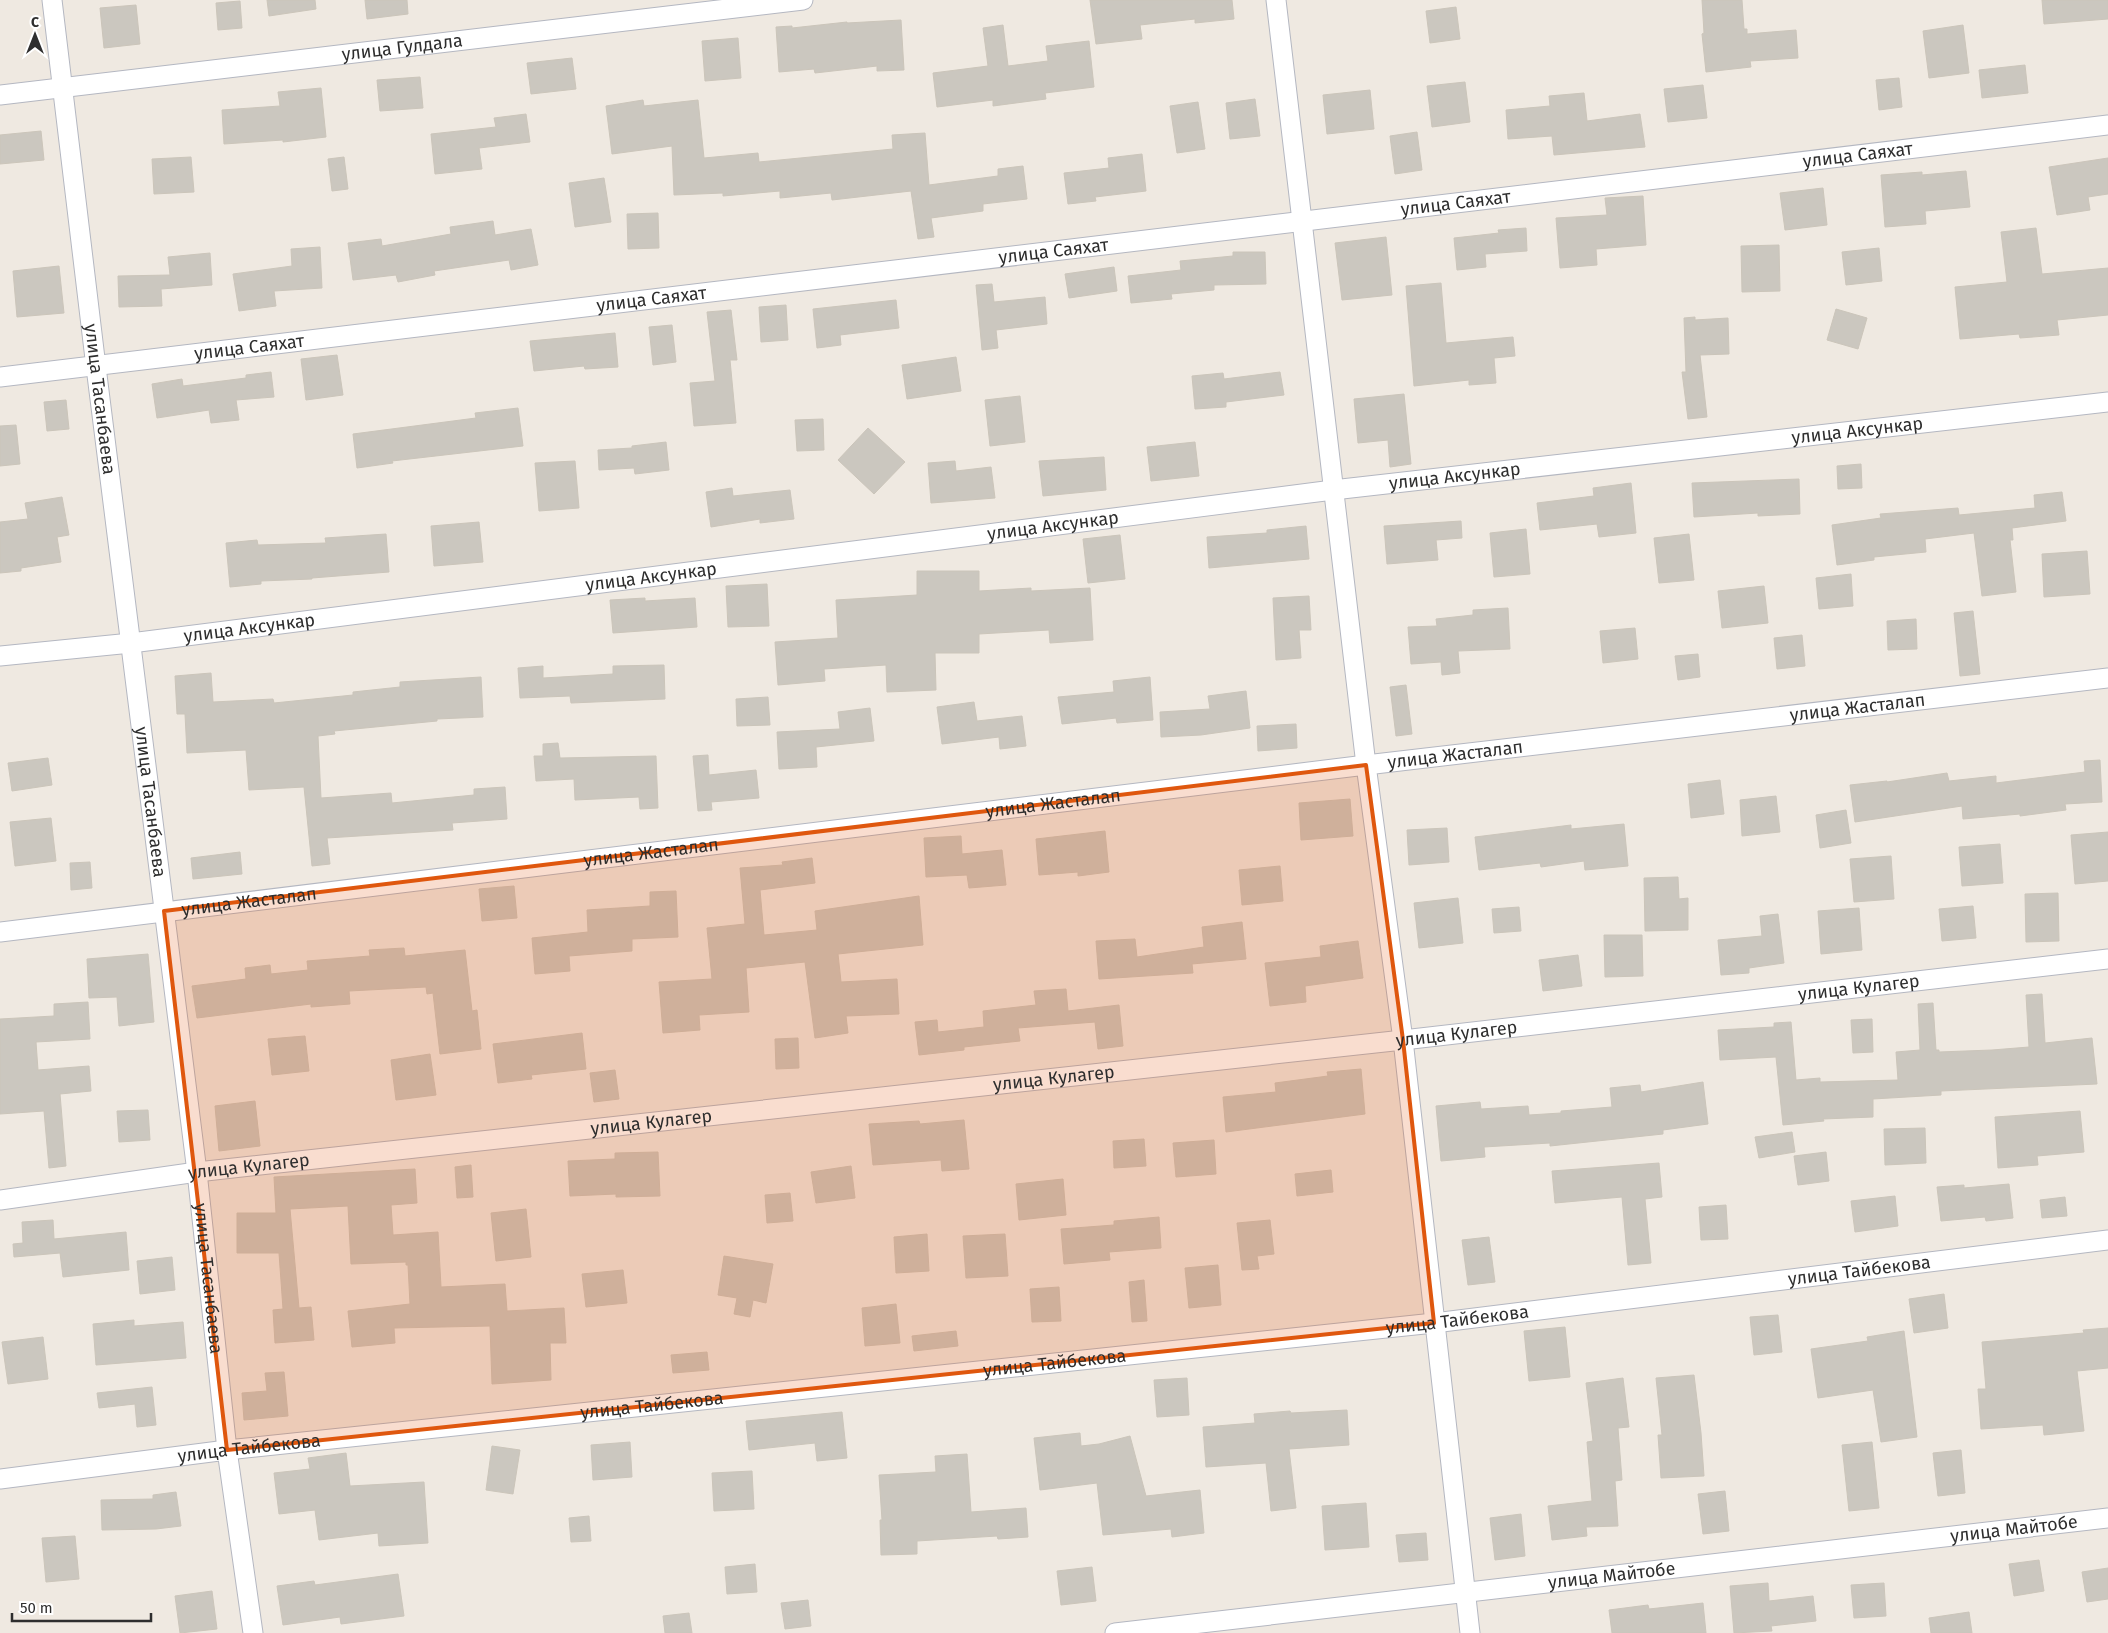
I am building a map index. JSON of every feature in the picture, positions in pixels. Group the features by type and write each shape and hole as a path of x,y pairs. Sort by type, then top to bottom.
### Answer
{"street":[{"name":"улица Тасанбаева","path":"52,0 197,1172 227,1450 253,1633"},
{"name":"улица Гулдала","path":"0,95 803,0"},
{"path":"1276,0 1366,765 1403,1040 1470,1633"},
{"name":"улица Саяхат","path":"0,377 2108,125"},
{"name":"улица Аксункар","path":"0,656 131,643 1333,490 2108,402"},
{"name":"улица Жасталап","path":"0,932 1366,765 2108,678"},
{"name":"улица Кулагер","path":"0,1200 197,1172 1403,1040 2108,960"},
{"name":"улица Тайбекова","path":"0,1479 227,1450 1434,1323 2108,1240"},
{"name":"улица Майтобе","path":"1115,1633 1465,1594 2108,1518"}],"highlighted area":[{"path":"1366,765 1403,1040 1434,1323 227,1450 164,911"}],"building":[{"path":"267,0 315,0 316,9 269,16"},
{"path":"365,0 407,0 408,14 367,19"},
{"path":"1090,0 1232,0 1234,19 1195,23 1195,19 1140,25 1142,39 1096,44"},
{"path":"1702,0 1742,0 1744,29 1747,29 1747,34 1796,30 1798,58 1750,61 1751,67 1706,72 1702,34 1704,33"},
{"path":"2042,0 2108,0 2108,19 2044,24"},
{"path":"240,1 242,28 218,30 216,3"},
{"path":"136,5 140,44 104,48 100,8"},
{"path":"1456,7 1460,39 1430,43 1426,11"},
{"path":"901,20 904,70 877,71 877,66 815,73 814,69 779,72 776,27 792,26 792,28 847,22"},
{"path":"1003,25 1008,66 1048,61 1046,46 1089,41 1094,87 1045,93 1046,99 993,106 993,100 937,107 933,73 988,66 983,28"},
{"path":"1963,25 1969,73 1929,78 1923,31"},
{"path":"738,38 741,78 705,81 702,41"},
{"path":"572,58 576,89 531,94 527,63"},
{"path":"2025,65 2028,93 1982,98 1979,70"},
{"path":"420,77 423,108 380,111 377,80"},
{"path":"1899,78 1902,107 1879,110 1876,80"},
{"path":"1465,82 1470,122 1432,127 1427,86"},
{"path":"1703,85 1707,118 1668,122 1664,89"},
{"path":"321,88 326,137 283,142 283,140 224,144 222,110 280,106 278,92"},
{"path":"1370,90 1374,129 1327,134 1323,95"},
{"path":"1584,93 1587,121 1640,114 1645,147 1554,155 1552,136 1508,139 1506,110 1550,106 1549,96"},
{"path":"1255,99 1260,136 1230,139 1226,103"},
{"path":"643,100 644,106 698,100 704,158 758,153 759,162 893,149 892,135 925,133 929,185 998,176 998,169 1023,166 1027,199 983,204 983,211 931,218 934,237 918,239 911,191 832,200 831,193 780,198 780,191 723,196 723,193 674,195 672,146 612,154 606,106"},
{"path":"1198,102 1205,149 1177,153 1170,106"},
{"path":"526,114 530,142 479,148 482,169 435,174 431,134 496,127 494,118"},
{"path":"41,131 44,160 0,164 0,135"},
{"path":"1417,132 1422,170 1395,174 1390,136"},
{"path":"1142,154 1146,191 1095,197 1096,201 1068,204 1064,173 1109,168 1108,158"},
{"path":"191,157 194,192 154,194 152,159"},
{"path":"344,157 348,189 332,191 328,159"},
{"path":"2108,158 2108,194 2088,197 2090,210 2057,215 2049,167"},
{"path":"1966,171 1970,207 1925,211 1926,224 1885,227 1881,175 1922,172 1922,175"},
{"path":"604,178 611,222 575,227 569,183"},
{"path":"1823,188 1827,225 1785,230 1780,193"},
{"path":"1643,196 1646,245 1596,249 1597,265 1560,268 1556,218 1607,215 1605,198"},
{"path":"658,213 659,248 628,249 627,214"},
{"path":"493,221 495,235 531,229 538,265 511,270 509,260 434,271 435,275 398,282 396,275 353,280 348,243 381,239 382,246 451,234 450,227"},
{"path":"1526,228 1527,251 1485,254 1486,267 1457,270 1454,238 1499,233 1498,230"},
{"path":"2036,228 2042,274 2108,268 2108,315 2057,320 2059,335 2020,338 2019,334 1960,339 1955,287 2007,282 2001,232"},
{"path":"1386,237 1392,295 1342,300 1335,243"},
{"path":"1779,245 1780,291 1742,292 1741,246"},
{"path":"320,247 322,288 274,291 276,306 239,311 233,274 292,266 291,249"},
{"path":"1879,248 1882,281 1846,285 1842,252"},
{"path":"1233,252 1265,252 1266,284 1214,285 1214,290 1171,294 1172,299 1131,303 1128,276 1181,270 1180,261 1233,256"},
{"path":"210,253 212,285 161,289 162,306 119,307 118,276 170,275 168,257"},
{"path":"59,266 64,313 17,317 13,271"},
{"path":"1114,267 1117,291 1069,298 1065,274"},
{"path":"1441,283 1446,343 1513,337 1515,356 1494,358 1496,383 1469,385 1469,380 1414,386 1406,286"},
{"path":"992,284 994,302 1045,297 1047,324 996,330 998,348 982,350 976,285"},
{"path":"896,300 899,328 840,335 841,345 817,348 813,309"},
{"path":"786,305 788,340 761,342 759,307"},
{"path":"1836,309 1867,318 1858,349 1827,340"},
{"path":"731,310 737,360 730,360 736,423 694,426 690,383 715,381 707,312"},
{"path":"1695,317 1695,320 1728,318 1729,354 1700,355 1707,417 1688,419 1682,372 1686,372 1684,318"},
{"path":"672,325 676,362 653,365 649,327"},
{"path":"615,333 618,367 585,369 584,366 534,371 530,341"},
{"path":"337,355 343,395 306,400 301,359"},
{"path":"956,357 961,391 907,399 902,365"},
{"path":"271,372 274,397 236,400 239,420 211,423 209,410 157,418 152,384 182,379 183,386 246,378 246,375"},
{"path":"1280,372 1284,395 1226,402 1226,407 1195,409 1192,376 1223,373 1224,379"},
{"path":"1404,394 1411,464 1390,467 1388,440 1358,443 1354,399"},
{"path":"1020,396 1025,442 990,446 985,400"},
{"path":"66,400 69,429 47,431 44,402"},
{"path":"518,408 523,446 392,461 393,463 357,468 353,434 476,418 475,413"},
{"path":"823,419 824,450 797,451 795,420"},
{"path":"16,425 20,464 0,466 0,426"},
{"path":"868,428 905,462 874,494 838,460"},
{"path":"666,442 669,470 635,474 634,468 599,470 598,450 632,448 632,446"},
{"path":"1195,442 1199,476 1151,481 1147,447"},
{"path":"1104,457 1106,490 1043,496 1039,461"},
{"path":"575,461 579,508 539,511 535,463"},
{"path":"955,461 956,471 991,467 995,498 931,503 928,463"},
{"path":"1861,464 1862,488 1838,489 1837,466"},
{"path":"1799,479 1800,514 1758,516 1758,513 1694,517 1692,483"},
{"path":"1631,483 1636,533 1599,537 1597,524 1540,530 1537,503 1594,496 1593,488"},
{"path":"732,488 733,496 790,490 794,519 760,523 760,519 711,527 706,492"},
{"path":"2062,492 2066,521 2012,528 2013,540 2010,540 2016,592 1982,596 1974,533 1925,539 1926,552 1874,557 1874,560 1837,565 1832,525 1881,518 1880,514 1958,508 1959,515 2035,508 2034,495"},
{"path":"62,497 69,535 57,537 61,562 21,568 21,571 0,573 0,522 28,519 25,503"},
{"path":"1461,521 1462,538 1436,540 1438,560 1387,564 1384,526"},
{"path":"479,522 483,562 434,566 431,526"},
{"path":"1306,526 1309,559 1209,568 1207,537 1267,533 1267,530"},
{"path":"1526,529 1530,574 1494,577 1490,533"},
{"path":"386,534 389,572 312,579 261,581 261,584 230,587 226,543 257,540 258,545 326,543 325,538"},
{"path":"1689,534 1694,580 1659,583 1654,538"},
{"path":"1120,535 1125,579 1088,583 1083,539"},
{"path":"2087,551 2090,594 2044,597 2042,554"},
{"path":"917,571 979,571 979,591 1031,588 1031,591 1090,588 1093,640 1050,643 1049,630 979,634 979,653 935,653 936,690 887,692 886,665 824,669 825,681 778,685 775,642 838,638 836,600 917,595"},
{"path":"1851,574 1853,606 1819,609 1816,578"},
{"path":"767,584 769,626 728,627 726,586"},
{"path":"1764,586 1768,623 1722,628 1718,591"},
{"path":"1309,596 1311,630 1299,630 1301,658 1276,660 1273,598"},
{"path":"645,598 645,601 695,598 697,627 613,633 610,600"},
{"path":"1508,608 1510,649 1458,651 1460,673 1442,675 1441,662 1411,664 1408,627 1437,626 1436,619 1473,615 1473,610"},
{"path":"1973,611 1980,674 1960,676 1954,613"},
{"path":"1916,619 1917,649 1888,650 1887,621"},
{"path":"1635,628 1638,659 1603,663 1600,631"},
{"path":"1802,635 1805,666 1777,669 1774,638"},
{"path":"1698,654 1700,677 1678,680 1675,656"},
{"path":"664,665 665,699 571,703 570,696 520,698 518,668 543,666 543,678 613,674 613,666"},
{"path":"211,673 213,702 273,699 274,703 353,695 353,692 400,687 400,682 481,677 483,717 437,719 437,721 334,731 335,734 318,736 321,798 391,793 392,803 474,795 474,789 505,787 507,819 452,823 453,830 327,838 330,864 312,866 304,787 249,790 246,750 187,753 185,714 177,714 175,676"},
{"path":"1150,677 1153,720 1117,723 1116,718 1062,724 1058,697 1114,692 1113,681"},
{"path":"1406,685 1412,734 1396,736 1390,687"},
{"path":"1246,691 1250,728 1201,735 1161,737 1160,712 1210,709 1208,696"},
{"path":"768,697 770,725 737,726 736,699"},
{"path":"974,702 977,721 1022,716 1026,746 1000,749 999,737 942,744 937,707"},
{"path":"870,708 874,741 816,747 817,767 779,769 777,732 840,729 838,712"},
{"path":"1296,724 1297,748 1258,751 1257,726"},
{"path":"558,743 560,758 656,756 658,808 640,809 639,797 575,800 574,779 536,781 534,756 543,756 543,744"},
{"path":"708,755 709,775 756,770 759,798 711,802 712,810 698,811 693,756"},
{"path":"48,758 52,785 12,791 8,763"},
{"path":"2100,760 2102,802 2065,804 2066,810 2020,816 2020,814 1963,819 1962,806 1855,822 1850,785 1887,782 1947,773 1949,781 1996,776 1996,783 2085,772 2084,761"},
{"path":"1720,780 1724,814 1691,818 1688,784"},
{"path":"1776,796 1780,832 1742,836 1740,800"},
{"path":"1350,799 1353,836 1301,840 1299,803"},
{"path":"1846,810 1851,843 1820,848 1816,815"},
{"path":"51,818 56,861 15,866 10,822"},
{"path":"1624,824 1628,866 1585,870 1584,861 1541,867 1540,863 1479,870 1475,837 1571,825 1571,829"},
{"path":"1447,828 1449,862 1409,865 1407,830"},
{"path":"1105,831 1109,872 1078,876 1078,872 1039,875 1036,839"},
{"path":"2108,832 2108,881 2075,884 2071,835"},
{"path":"961,836 962,854 1002,850 1006,885 969,888 967,875 926,877 924,838"},
{"path":"2000,844 2003,883 1962,886 1959,847"},
{"path":"240,852 242,874 193,879 191,858"},
{"path":"1891,856 1894,899 1854,902 1850,859"},
{"path":"812,858 815,883 760,890 764,935 817,930 815,911 919,896 923,945 838,954 841,982 897,979 899,1014 846,1016 848,1033 815,1038 805,962 746,968 749,1012 699,1015 700,1030 663,1033 659,982 712,979 707,928 745,924 740,868 783,865 782,862"},
{"path":"90,862 92,888 71,890 70,863"},
{"path":"1280,866 1283,901 1242,905 1239,870"},
{"path":"1678,877 1679,899 1688,898 1688,930 1645,931 1644,878"},
{"path":"514,886 517,918 482,921 479,889"},
{"path":"676,891 678,937 632,939 632,951 569,956 570,971 535,974 532,938 588,932 587,910 650,906 650,892"},
{"path":"2058,893 2059,941 2026,942 2025,894"},
{"path":"1458,898 1463,943 1419,948 1414,903"},
{"path":"1973,906 1976,938 1942,941 1939,909"},
{"path":"1519,907 1521,931 1494,933 1492,909"},
{"path":"1859,908 1862,950 1821,954 1818,911"},
{"path":"1778,914 1784,963 1749,968 1749,973 1721,975 1718,940 1762,936 1760,916"},
{"path":"1242,922 1246,959 1192,964 1193,973 1099,979 1096,941 1135,939 1137,957 1204,947 1202,927"},
{"path":"1604,935 1642,935 1643,976 1605,977"},
{"path":"1358,941 1363,978 1305,986 1306,1002 1270,1006 1265,963 1321,957 1320,946"},
{"path":"404,948 405,956 465,950 472,1011 477,1010 481,1049 440,1054 433,993 427,994 426,987 349,991 350,1004 311,1007 311,1004 197,1018 192,986 246,979 245,968 270,965 271,974 308,970 307,961 370,956 369,950"},
{"path":"148,954 154,1022 119,1026 117,997 89,998 87,959"},
{"path":"1578,955 1582,986 1543,991 1539,960"},
{"path":"1066,989 1068,1011 1119,1005 1123,1046 1098,1049 1095,1022 1018,1028 1020,1041 964,1047 964,1050 919,1055 915,1022 937,1020 938,1032 984,1027 983,1011 1036,1005 1034,991"},
{"path":"2042,994 2045,1043 2092,1038 2097,1084 1941,1091 1941,1095 1873,1099 1873,1117 1823,1119 1824,1121 1783,1125 1776,1057 1720,1060 1718,1030 1774,1027 1774,1023 1791,1022 1796,1080 1820,1078 1820,1082 1898,1080 1896,1052 1920,1050 1918,1004 1933,1003 1936,1050 1939,1050 1939,1052 1992,1050 2029,1047 2026,995"},
{"path":"88,1002 90,1039 36,1042 38,1070 89,1066 91,1091 60,1094 66,1166 49,1168 44,1111 0,1114 0,1019 54,1016 54,1004"},
{"path":"1872,1019 1873,1052 1853,1053 1851,1020"},
{"path":"582,1033 586,1069 531,1075 532,1079 498,1083 493,1044"},
{"path":"305,1036 309,1071 272,1075 268,1039"},
{"path":"798,1038 799,1068 776,1069 775,1039"},
{"path":"430,1054 436,1095 396,1100 391,1060"},
{"path":"1361,1069 1365,1114 1226,1132 1223,1097 1276,1092 1275,1083 1328,1076 1327,1072"},
{"path":"615,1070 619,1099 594,1102 590,1073"},
{"path":"1703,1082 1708,1124 1663,1130 1663,1134 1550,1146 1550,1143 1484,1147 1485,1157 1441,1161 1436,1106 1480,1102 1481,1109 1528,1106 1529,1115 1561,1113 1561,1111 1612,1107 1610,1088 1640,1085 1641,1092"},
{"path":"255,1101 260,1146 219,1151 215,1106"},
{"path":"148,1110 150,1140 119,1142 117,1111"},
{"path":"2080,1111 2084,1152 2037,1156 2038,1165 1998,1168 1995,1117"},
{"path":"964,1120 969,1169 942,1171 941,1160 873,1165 869,1124 919,1121 920,1124"},
{"path":"1925,1128 1926,1163 1885,1165 1884,1129"},
{"path":"1792,1132 1795,1152 1759,1158 1755,1137"},
{"path":"1144,1139 1146,1166 1114,1168 1113,1141"},
{"path":"1214,1140 1216,1174 1176,1177 1173,1143"},
{"path":"658,1152 660,1196 616,1197 616,1194 570,1196 568,1161 615,1159 615,1153"},
{"path":"1826,1152 1829,1181 1798,1185 1794,1156"},
{"path":"1659,1163 1662,1197 1645,1199 1651,1263 1628,1265 1622,1197 1555,1203 1552,1171"},
{"path":"471,1165 473,1197 457,1198 455,1167"},
{"path":"851,1166 855,1198 816,1203 811,1172"},
{"path":"415,1169 417,1203 391,1205 393,1235 438,1232 441,1287 505,1284 507,1311 564,1308 566,1343 550,1343 551,1380 492,1384 490,1326 394,1328 395,1343 352,1347 348,1311 410,1304 408,1265 406,1265 406,1262 351,1264 348,1206 290,1209 299,1308 311,1307 314,1340 275,1343 273,1310 283,1309 279,1253 237,1253 237,1213 276,1213 274,1177"},
{"path":"1331,1170 1333,1192 1297,1196 1295,1174"},
{"path":"1063,1179 1066,1215 1019,1220 1016,1184"},
{"path":"2009,1184 2013,1218 1986,1221 1985,1217 1941,1221 1937,1187 1964,1185 1964,1188"},
{"path":"790,1193 793,1221 767,1223 765,1195"},
{"path":"1895,1196 1898,1226 1855,1232 1851,1201"},
{"path":"2065,1197 2067,1216 2042,1218 2040,1200"},
{"path":"1726,1205 1728,1239 1701,1240 1699,1207"},
{"path":"526,1209 531,1257 496,1261 491,1213"},
{"path":"1159,1217 1161,1248 1109,1252 1110,1260 1064,1264 1061,1229 1114,1225 1114,1221"},
{"path":"53,1220 54,1239 126,1232 129,1270 63,1277 60,1253 14,1257 13,1244 23,1243 22,1222"},
{"path":"1270,1220 1274,1254 1257,1256 1259,1269 1242,1270 1237,1223"},
{"path":"927,1234 929,1271 896,1273 894,1237"},
{"path":"1005,1234 1008,1276 966,1278 963,1236"},
{"path":"1489,1237 1495,1282 1468,1285 1462,1240"},
{"path":"724,1256 773,1264 766,1303 753,1300 750,1317 734,1314 737,1298 718,1295"},
{"path":"172,1257 175,1290 140,1294 137,1261"},
{"path":"1218,1265 1221,1305 1189,1308 1185,1268"},
{"path":"623,1270 627,1303 586,1307 582,1274"},
{"path":"1144,1280 1147,1321 1132,1322 1129,1282"},
{"path":"1059,1287 1061,1321 1032,1322 1030,1289"},
{"path":"1944,1294 1948,1328 1914,1333 1909,1299"},
{"path":"896,1304 900,1343 865,1346 862,1308"},
{"path":"1778,1315 1782,1352 1754,1355 1750,1317"},
{"path":"134,1320 134,1326 183,1322 186,1358 96,1365 93,1324"},
{"path":"1565,1327 1570,1377 1529,1381 1524,1331"},
{"path":"2108,1328 2108,1368 2077,1371 2084,1431 2044,1435 2043,1425 1981,1429 1978,1389 1986,1389 1982,1342 2084,1333 2083,1330"},
{"path":"956,1331 958,1346 914,1351 912,1336"},
{"path":"1904,1331 1917,1437 1881,1442 1873,1390 1818,1398 1811,1349 1868,1341 1867,1337"},
{"path":"43,1337 48,1379 8,1384 2,1342"},
{"path":"707,1352 709,1370 673,1373 671,1355"},
{"path":"284,1372 288,1416 244,1420 242,1393 267,1391 265,1373"},
{"path":"1694,1375 1704,1476 1661,1478 1658,1435 1662,1435 1656,1378"},
{"path":"1187,1378 1189,1415 1157,1417 1154,1380"},
{"path":"1623,1378 1629,1427 1618,1428 1622,1480 1615,1481 1618,1526 1586,1527 1587,1536 1552,1540 1548,1506 1592,1501 1587,1442 1593,1441 1586,1383"},
{"path":"152,1387 156,1425 137,1427 135,1404 99,1408 97,1393"},
{"path":"1347,1410 1349,1445 1289,1449 1296,1508 1271,1511 1266,1463 1206,1467 1203,1427 1255,1423 1254,1414"},
{"path":"842,1412 847,1458 817,1461 815,1443 749,1450 746,1421"},
{"path":"1080,1433 1081,1446 1099,1444 1130,1436 1146,1496 1200,1490 1204,1533 1172,1537 1171,1529 1103,1535 1097,1483 1040,1490 1034,1438"},
{"path":"630,1442 632,1477 593,1480 591,1445"},
{"path":"1872,1442 1879,1508 1849,1511 1842,1445"},
{"path":"492,1446 520,1450 513,1494 486,1490"},
{"path":"1961,1450 1965,1493 1938,1496 1933,1453"},
{"path":"346,1453 350,1486 424,1482 428,1543 379,1546 378,1533 319,1540 315,1510 279,1514 274,1473 310,1469 308,1458"},
{"path":"967,1454 971,1512 1026,1508 1028,1537 998,1539 997,1536 917,1541 917,1554 881,1555 880,1520 882,1520 879,1475 936,1472 935,1456"},
{"path":"752,1471 754,1509 714,1511 712,1473"},
{"path":"1725,1491 1729,1531 1703,1534 1698,1494"},
{"path":"176,1492 181,1526 156,1529 102,1530 101,1500 153,1499 153,1495"},
{"path":"1366,1503 1369,1547 1325,1550 1322,1506"},
{"path":"1521,1514 1525,1556 1495,1560 1490,1518"},
{"path":"589,1516 591,1541 571,1542 569,1518"},
{"path":"1426,1533 1428,1560 1399,1562 1396,1535"},
{"path":"75,1536 79,1579 46,1582 42,1538"},
{"path":"2039,1560 2044,1591 2014,1596 2009,1564"},
{"path":"755,1564 757,1592 727,1594 725,1567"},
{"path":"1092,1567 1096,1601 1061,1605 1057,1571"},
{"path":"2108,1568 2108,1599 2087,1602 2082,1572"},
{"path":"398,1574 404,1616 341,1624 340,1617 283,1625 277,1586 314,1581 315,1585"},
{"path":"1768,1583 1769,1601 1813,1596 1816,1621 1771,1626 1772,1631 1734,1633 1730,1586"},
{"path":"1884,1583 1886,1616 1854,1618 1851,1585"},
{"path":"212,1591 217,1629 180,1633 175,1596"},
{"path":"808,1600 811,1626 785,1629 781,1603"},
{"path":"1703,1603 1706,1633 1612,1633 1609,1610 1648,1605 1649,1609"},
{"path":"1969,1612 1972,1633 1931,1633 1929,1618"},
{"path":"689,1613 692,1633 665,1633 663,1616"}]}
